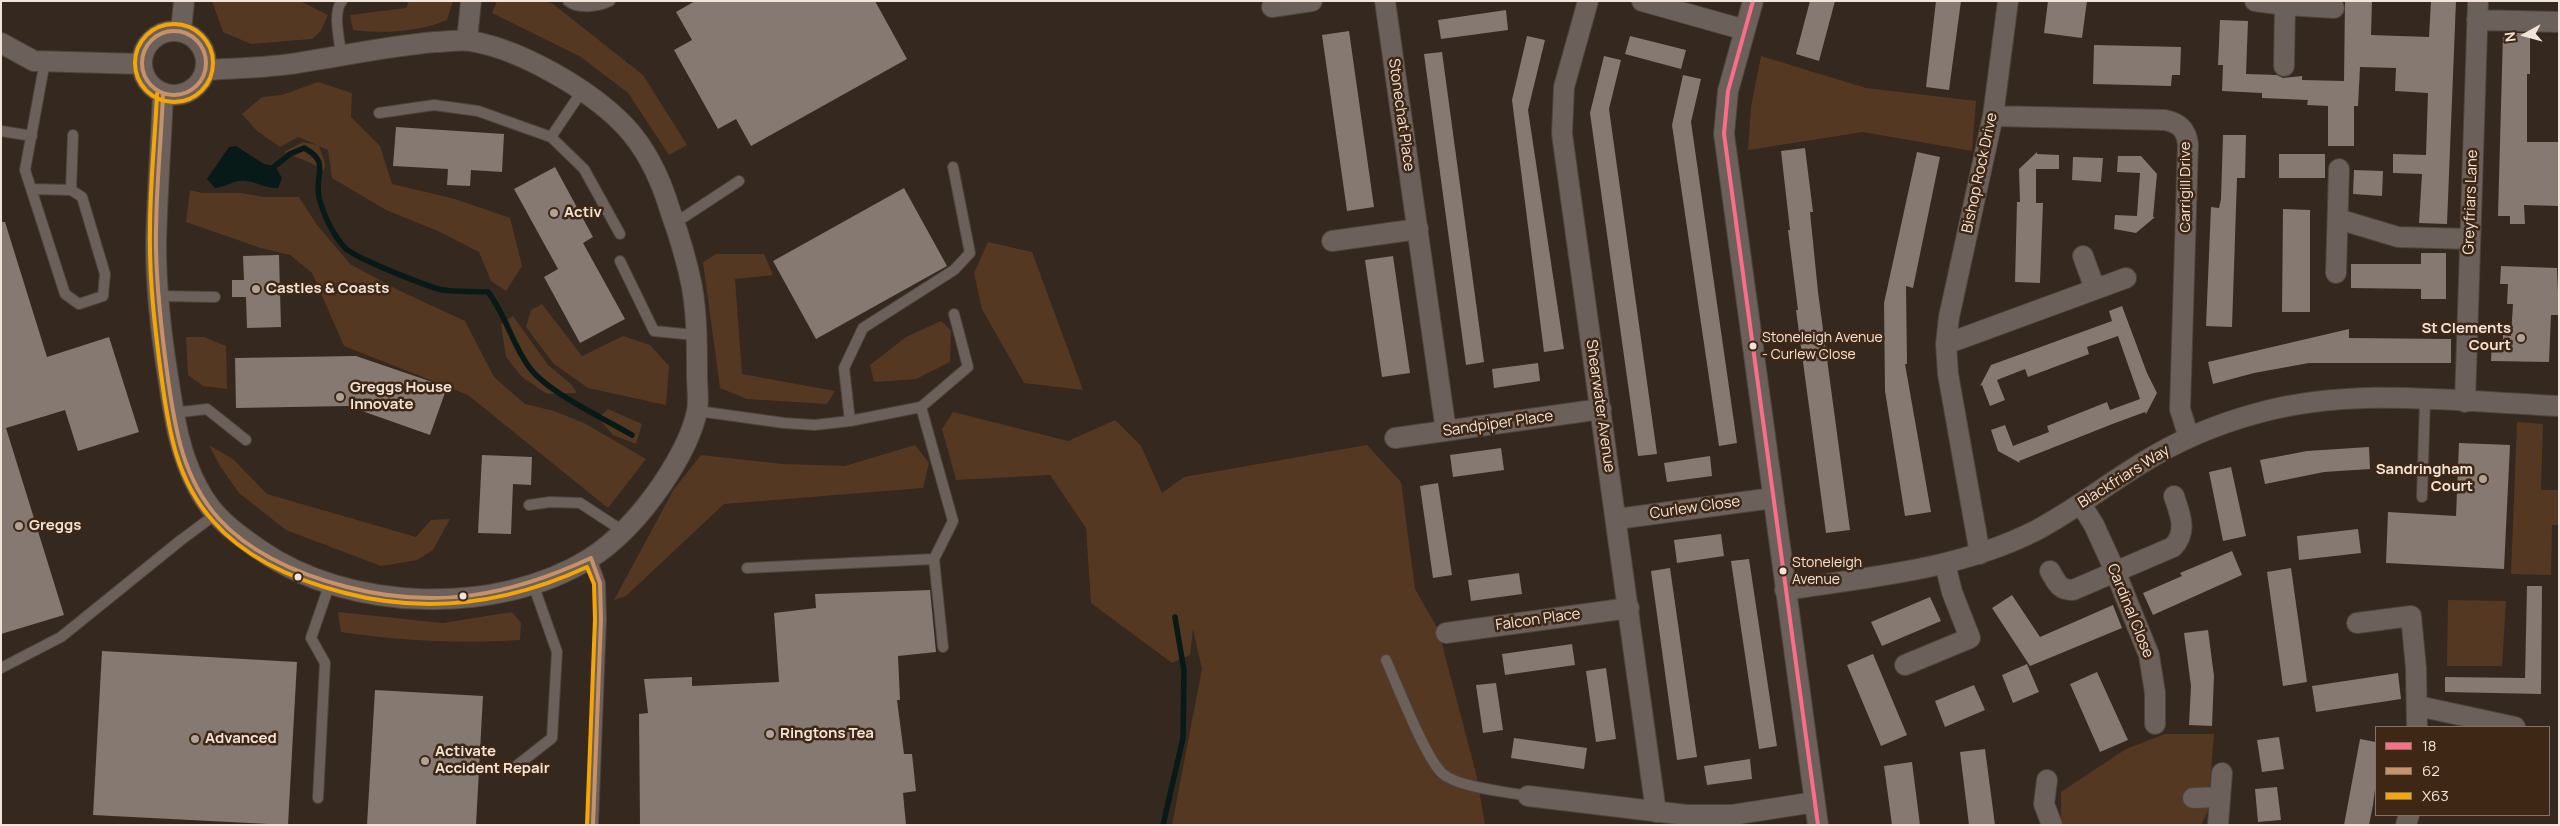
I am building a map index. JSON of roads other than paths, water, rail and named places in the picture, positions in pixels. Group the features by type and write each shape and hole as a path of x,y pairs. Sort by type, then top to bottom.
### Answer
{"street":[{"path":"181,31 184,1"},
{"path":"467,40 471,1"},
{"path":"1272,7 1312,1"},
{"name":"Stonechat Place","path":"1385,1 1446,431"},
{"name":"Shearwater Avenue","path":"1588,1 1566,79 1561,121 1656,812"},
{"path":"1642,1 1745,30"},
{"path":"1753,1 1728,91 1724,134 1818,825"},
{"name":"Bishop Rock Drive","path":"1980,554 1948,374 1946,344 1949,317 1993,116 2008,1"},
{"path":"2255,1 2285,6 2334,8"},
{"path":"2284,66 2285,6"},
{"path":"2477,11 2559,22"},
{"name":"Greyfriars Lane","path":"2465,402 2477,11"},
{"path":"170,30 181,31 199,42 205,53 206,70 200,83 191,91 177,95 163,94 153,88 144,76 142,64 144,51 151,40 170,30"},
{"path":"163,94 156,248 163,346 180,449 199,492 224,524 272,558 305,575 388,597 443,599 499,593 533,584 591,558 623,531 649,504 678,461 698,410 693,291 675,223 650,160 625,125 582,91 537,63 509,52 467,40 400,45 270,66 206,70"},
{"path":"1,43 34,61 142,64"},
{"name":"Carrigill Drive","path":"1993,116 2165,120 2179,124 2184,129 2188,144 2180,409 2189,438"},
{"path":"2336,273 2339,169"},
{"path":"2338,220 2398,237 2470,239"},
{"path":"1332,241 1418,229"},
{"path":"2083,256 2095,289"},
{"path":"1946,344 2126,278"},
{"name":"Blackfriars Way","path":"1786,590 1945,564 1980,554 2034,531 2081,504 2143,462 2189,438 2231,421 2286,406 2347,398 2559,406"},
{"name":"Sandpiper Place","path":"1395,438 1601,409"},
{"path":"2050,571 2063,590 2074,590 2164,551 2178,542 2182,529 2174,496"},
{"name":"Curlew Close","path":"1617,519 1773,498"},
{"name":"Cardinal Close","path":"2081,504 2094,525 2150,655 2155,692 2155,724"},
{"path":"1904,665 1970,638 1952,592 1945,564"},
{"name":"Falcon Place","path":"1446,633 1629,608"},
{"path":"2357,623 2411,616 2418,726"},
{"path":"2418,706 2510,726"},
{"path":"2218,825 2222,773"},
{"path":"2046,780 2043,796 2052,825"},
{"path":"1528,796 1686,815 1732,815 1815,802"},
{"path":"2193,798 2220,797"}],"lane":[{"path":"341,55 338,15 339,4 342,1"},
{"path":"568,1 571,4 593,7 610,1"},
{"path":"32,189 71,190 82,197 105,274 103,296 79,304 65,294 25,170 45,61"},
{"path":"551,137 582,91"},
{"path":"379,114 434,105 478,111 551,137 584,169 620,234"},
{"path":"1,131 32,136"},
{"path":"71,190 73,135"},
{"path":"850,421 844,368 863,328 954,270 970,252 954,167"},
{"path":"675,223 739,181"},
{"path":"620,261 654,331 695,335"},
{"path":"159,296 214,297"},
{"path":"698,410 784,423 815,425 850,421 921,407 968,367 954,314"},
{"path":"2422,497 2425,400"},
{"path":"921,407 953,521 934,558 943,647"},
{"path":"173,413 207,409 246,440"},
{"path":"529,504 550,502 580,503 623,531"},
{"path":"1,668 61,637 216,514"},
{"path":"591,558 600,583 601,619 593,825"},
{"path":"748,568 934,558"},
{"path":"318,798 325,663 311,638 330,583"},
{"path":"515,767 552,738 557,652 533,584"},
{"path":"1386,660 1428,752 1443,774 1470,785 1528,796"}],"waterway":[{"path":"275,166 290,154 304,148 312,153 317,158 320,169 318,189 323,210 333,231 345,248 376,265 435,288 448,291 488,292 500,310 523,358 537,376 562,395 632,435"},
{"path":"1163,825 1183,738 1184,671 1175,617"}],"place":[{"name":"Activ","path":"554,213"},
{"name":"Castles & Coasts","path":"256,289"},
{"name":"St Clements Court","path":"2521,338"},
{"name":"Stoneleigh Avenue - Curlew Close","path":"1753,346"},
{"name":"Greggs House Innovate","path":"340,397"},
{"name":"Sandringham Court","path":"2483,479"},
{"name":"Greggs","path":"19,526"},
{"name":"Stoneleigh Avenue","path":"1783,571"},
{"name":"Ringtons Tea","path":"770,734"},
{"name":"Advanced","path":"195,739"},
{"name":"Activate Accident Repair","path":"425,761"}]}
